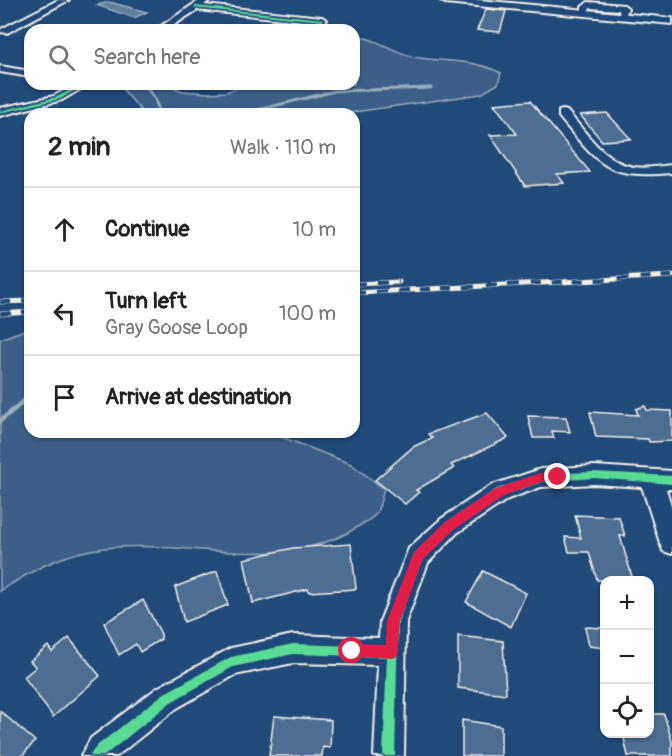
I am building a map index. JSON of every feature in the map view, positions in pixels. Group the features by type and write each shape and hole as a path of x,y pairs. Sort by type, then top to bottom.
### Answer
{"main road":[{"path":"445,0 672,19"},
{"path":"488,0 623,12 645,17"}],"street":[{"path":"4,31 65,0"},
{"path":"169,24 206,0"},
{"path":"195,7 322,20"},
{"path":"0,69 24,73"},
{"path":"0,112 58,98 73,90"},
{"path":"563,114 602,158 617,167 631,171 672,169"},
{"path":"389,756 393,621 418,556 449,526 500,492 541,478 594,475 662,479 672,543"},
{"path":"96,756 167,698 231,662 293,649 392,652"}],"shaded area":[{"path":"109,2 147,12 134,18 97,5"},
{"path":"360,36 415,57 480,65 501,73 498,84 481,94 360,111 360,108 139,108 123,90 226,92 232,90 360,90"},
{"path":"24,330 24,438 284,438 351,464 384,489 377,512 371,519 356,528 325,542 293,550 260,553 124,547 91,550 43,566 0,591 0,339"}],"building":[{"path":"486,9 506,11 500,32 477,30"},
{"path":"530,101 590,172 557,174 564,183 525,186 490,135 517,134 494,104"},
{"path":"607,113 631,139 602,141 580,115"},
{"path":"645,406 647,410 672,411 672,441 649,442 648,439 596,437 590,412 638,415 636,409"},
{"path":"487,413 508,438 451,465 454,468 416,490 419,492 405,504 375,480 413,447 432,438 428,434"},
{"path":"528,416 566,417 570,432 552,431 554,438 533,438"},
{"path":"575,515 619,517 625,536 620,536 632,576 600,576 600,580 597,580 589,552 569,552 565,537 581,538"},
{"path":"351,544 356,589 309,592 308,589 253,603 244,559 293,548"},
{"path":"217,571 228,605 184,622 175,587"},
{"path":"483,571 526,593 511,627 466,602"},
{"path":"143,600 161,634 161,639 140,652 136,644 119,655 104,623"},
{"path":"585,627 600,628 600,647 589,646"},
{"path":"458,636 503,641 506,694 458,688"},
{"path":"69,638 100,676 53,717 24,677 36,667 30,661 48,646 52,652"},
{"path":"0,711 35,741 22,756 0,756"},
{"path":"654,714 664,714 672,741 672,756 628,756 624,738 654,738"},
{"path":"274,716 331,720 330,748 323,747 322,756 269,756"},
{"path":"462,720 501,726 501,756 462,756"}],"waterway":[{"path":"266,108 335,91 431,88"},
{"path":"148,90 158,108"},
{"path":"0,421 24,401"}],"railway":[{"path":"360,293 672,276"},
{"path":"360,284 399,282"},
{"path":"0,302 24,301"},
{"path":"0,314 24,312"}],"cycle path":[{"path":"195,7 322,20"},
{"path":"0,112 58,98 73,90"},
{"path":"389,756 393,621 418,556 449,526 500,492 541,478 594,475 672,480"},
{"path":"96,756 167,698 231,662 293,649 392,652"}],"route":[{"path":"352,651 392,652 393,621 418,556 449,526 500,492 541,478 558,477"}]}
